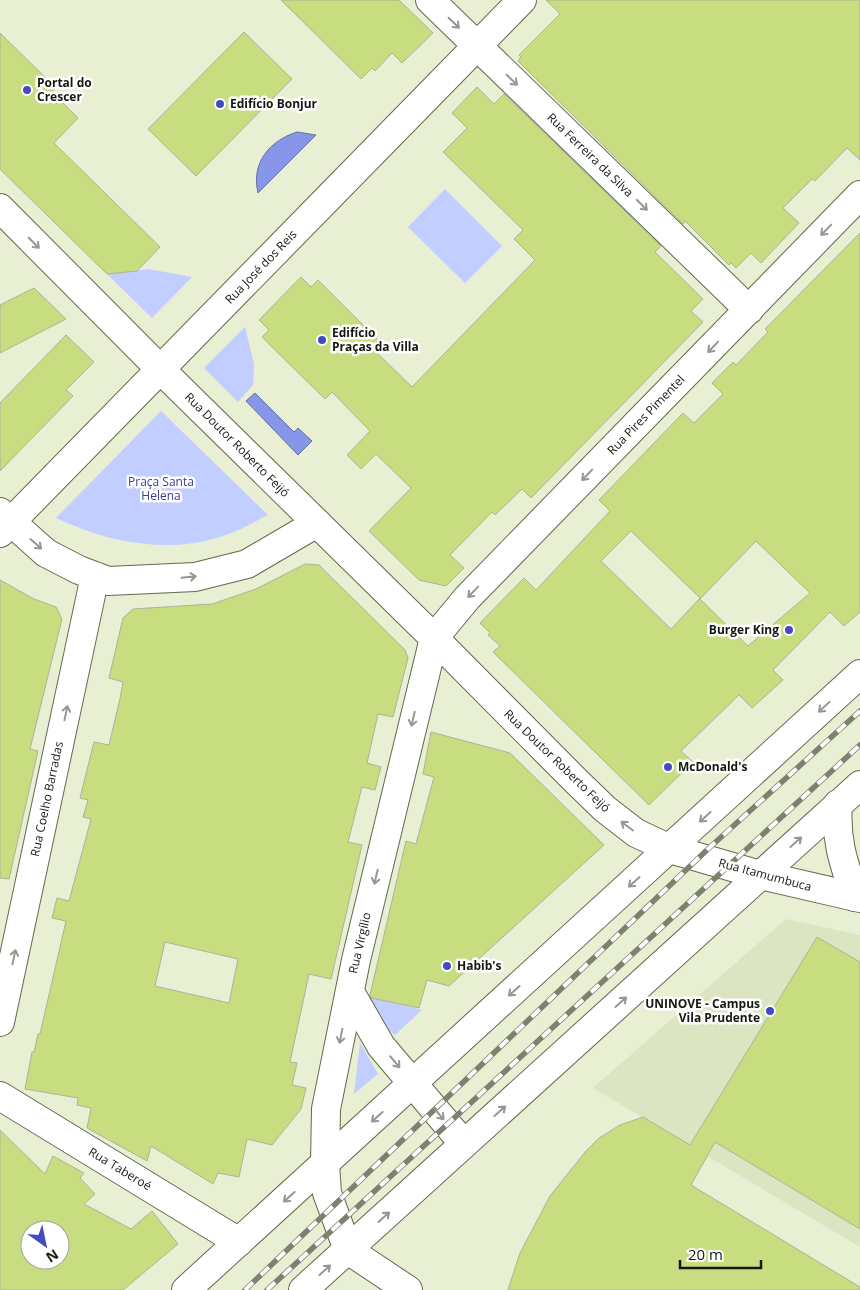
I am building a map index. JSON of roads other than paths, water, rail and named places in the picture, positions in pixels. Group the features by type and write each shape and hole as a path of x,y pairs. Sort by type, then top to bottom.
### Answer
{"main road":[{"name":"Rua Ferreira da Silva","path":"430,0 749,310"},
{"name":"Rua José dos Reis","path":"3,523 160,369 522,0"},
{"name":"Rua Pires Pimentel","path":"434,638 467,598 860,196"},
{"name":"Rua Doutor Roberto Feijó","path":"2,216 434,638 605,809 636,832 670,849"},
{"path":"3,523 46,553 108,581 196,577 247,564 317,523"},
{"name":"Rua Coelho Barradas","path":"0,1022 94,576"},
{"name":"Rua Virgílio","path":"348,1250 327,1193 325,1164 326,1109 350,992 434,638"},
{"path":"186,1290 860,674"},
{"path":"424,677 476,680"},
{"path":"303,1290 860,785"},
{"path":"838,804 837,834 842,858 858,898"},
{"name":"Rua Itamumbuca","path":"670,849 760,875 858,898"},
{"path":"350,992 381,1046 464,1144"},
{"name":"Rua Taberoé","path":"0,1096 239,1242"},
{"path":"348,1250 408,1290"}],"water":[{"path":"297,132 316,135 258,193 257,172 264,155 278,141"},
{"path":"255,393 294,432 298,428 312,441 298,455 246,401"}],"railway":[{"path":"245,1290 708,849 860,711"},
{"path":"267,1290 860,745"}],"place":[{"name":"Portal do Crescer","path":"27,90"},
{"name":"Edifício Bonjur","path":"220,104"},
{"name":"Edifício Praças da Villa","path":"322,340"},
{"name":"Burger King","path":"789,630"},
{"name":"McDonald's","path":"668,767"},
{"name":"Habib's","path":"447,966"},
{"name":"UNINOVE - Campus Vila Prudente","path":"770,1011"}],"park label":[{"name":"Praça Santa Helena","path":"161,489"}]}
